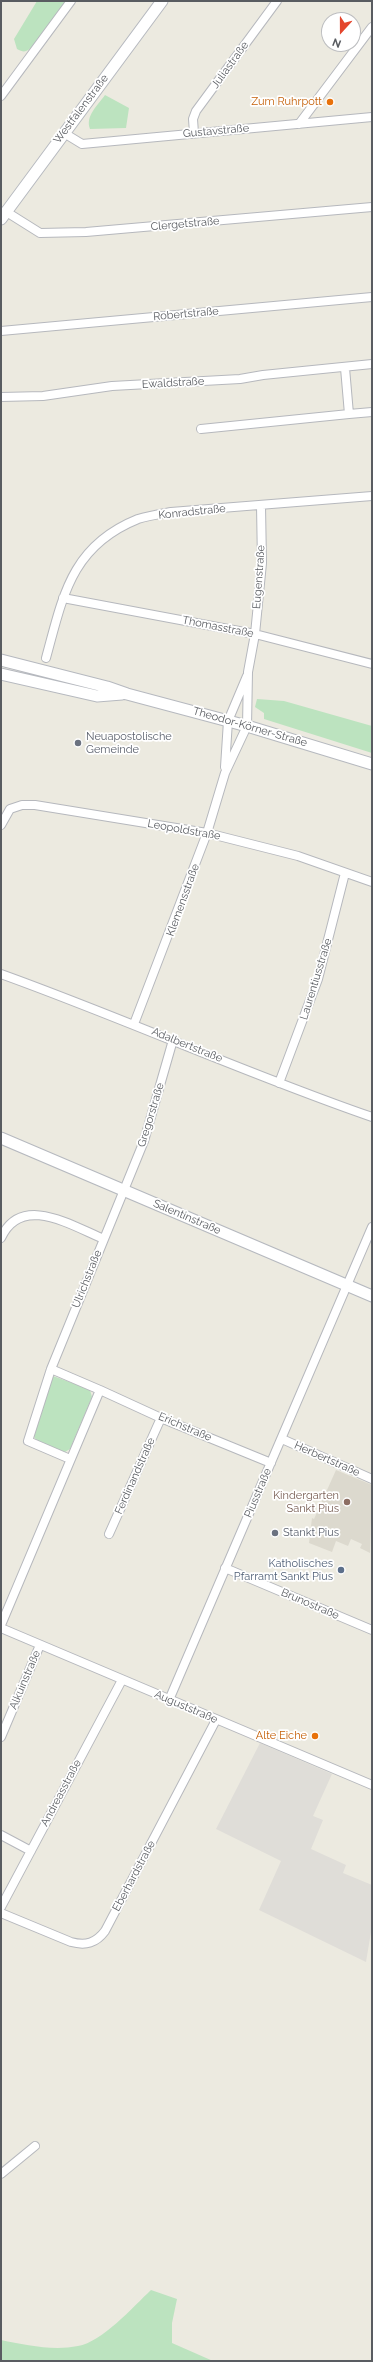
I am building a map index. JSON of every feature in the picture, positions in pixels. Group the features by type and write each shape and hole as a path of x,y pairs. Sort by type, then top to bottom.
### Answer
{"street":[{"path":"1,96 71,1"},
{"name":"Westfalenstraße","path":"3,215 162,1"},
{"name":"Juliastraße","path":"194,133 193,119 196,111 277,1"},
{"path":"299,124 372,27"},
{"name":"Gustavstraße","path":"64,133 82,144 372,117"},
{"name":"Clergetstraße","path":"3,215 40,233 86,232 372,208"},
{"name":"Robertstraße","path":"1,331 372,297"},
{"name":"Ewaldstraße","path":"1,397 43,396 112,386 192,383 372,364"},
{"path":"345,368 349,414"},
{"path":"201,429 372,412"},
{"name":"Konradstraße","path":"46,658 63,598 74,572 95,546 107,536 139,519 171,512 262,506 372,496"},
{"name":"Eugenstraße","path":"247,726 248,672 255,634 262,563 262,506"},
{"name":"Thomasstraße","path":"63,598 255,634 372,664"},
{"name":"Theodor-Körner-Straße","path":"1,660 107,687 126,694 247,726 372,764"},
{"name":"Eugenstraße","path":"228,721 248,672"},
{"name":"Theodor-Körner-Straße","path":"1,674 98,696 126,694"},
{"name":"Klemensstraße","path":"225,773 228,721"},
{"name":"Klemensstraße","path":"134,1024 207,832 225,773 247,726"},
{"name":"Leopoldstraße","path":"1,825 10,809 22,805 35,805 207,832 298,856 372,882"},
{"name":"Laurentiusstraße","path":"279,1083 318,979 345,873"},
{"name":"Adalbertstraße","path":"1,974 134,1024 279,1083 372,1117"},
{"name":"Gregorstraße","path":"123,1190 144,1141 173,1040"},
{"name":"Salentinstraße","path":"1,1138 372,1296"},
{"name":"Ulrichstraße","path":"70,1459 28,1441 51,1368 123,1190"},
{"path":"1,1238 10,1222 20,1217 32,1214 59,1220 104,1239"},
{"path":"348,1286 372,1227"},
{"name":"Piusstraße","path":"169,1700 348,1286"},
{"path":"1,1625 100,1390 51,1368"},
{"name":"Erichstraße","path":"100,1390 161,1418 271,1463"},
{"name":"Ferdinandstraße","path":"110,1534 161,1418"},
{"name":"Herbertstraße","path":"282,1439 372,1479"},
{"name":"Brunostraße","path":"226,1568 372,1630"},
{"name":"Auguststraße","path":"1,1628 372,1785"},
{"name":"Alkuinstraße","path":"1,1737 40,1645"},
{"name":"Andreasstraße","path":"1,1907 122,1680"},
{"name":"Eberhardstraße","path":"1,1913 81,1945 99,1940 216,1720"},
{"path":"1,1835 31,1850"},
{"path":"1,2174 35,2146"}],"shaded area":[{"name":"Kindergarten Sankt Pius","path":"336,1470 372,1485 370,1553 360,1548 362,1544 351,1539 348,1546 336,1541 332,1552 309,1543 312,1518 314,1519"},
{"path":"260,1743 332,1774 313,1816 323,1820 311,1849 346,1865 343,1873 372,1885 372,1926 366,1962 259,1910 281,1861 216,1829"}],"green space":[{"path":"37,1 66,1 33,46 27,51 22,51 17,49 14,39"},
{"path":"105,95 129,108 126,128 90,129 89,120 91,115"},
{"path":"257,699 284,701 372,726 372,753 264,719 264,713 255,707"},
{"path":"53,1376 90,1390 92,1397 70,1449 65,1452 38,1442 34,1437"},
{"path":"151,2290 177,2299 172,2323 172,2343 213,2361 1,2361 1,2340 49,2348 78,2346 87,2343 97,2338 117,2323"}],"place":[{"name":"Zum Ruhrpott","path":"330,102"},
{"name":"Neuapostolische Gemeinde","path":"78,743"},
{"name":"Kindergarten Sankt Pius","path":"347,1502"},
{"name":"Stankt Pius","path":"275,1533"},
{"name":"Katholisches Pfarramt Sankt Pius","path":"341,1570"},
{"name":"Alte Eiche","path":"315,1736"}]}
